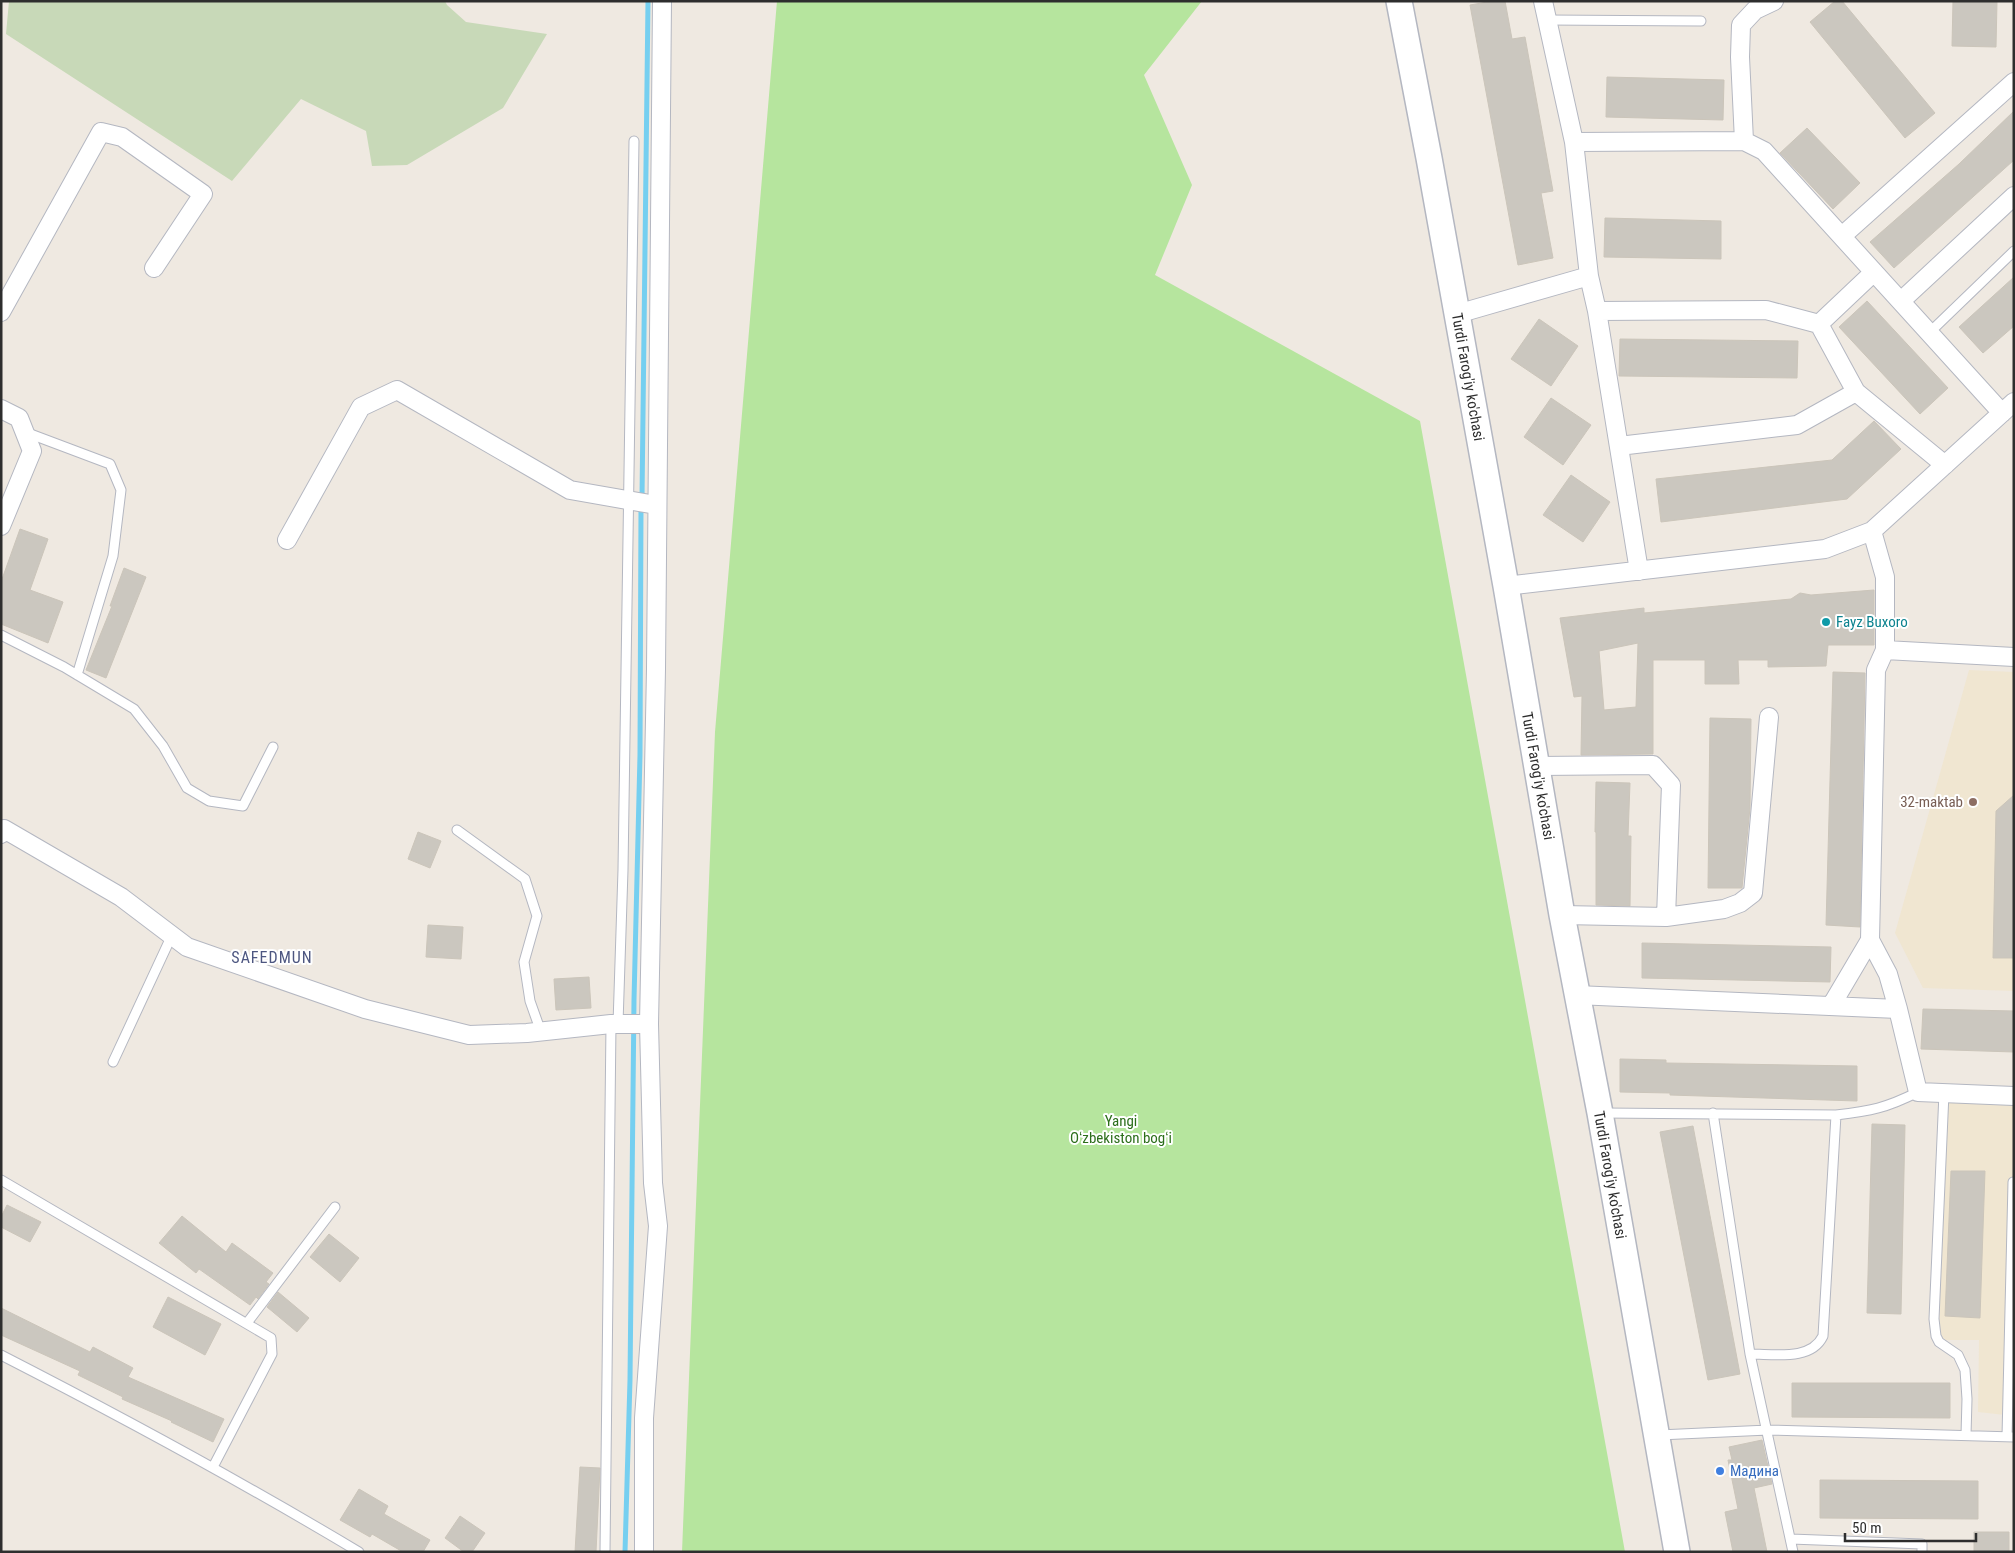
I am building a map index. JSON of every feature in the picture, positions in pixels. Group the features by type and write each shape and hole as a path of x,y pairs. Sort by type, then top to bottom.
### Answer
{"main road":[{"name":"Turdi Farog'iy ko'chasi","path":"1399,1 1506,586 1576,995 1600,1113 1677,1552"}],"street":[{"path":"644,1552 644,1418 658,1226 653,1183 649,1024 656,679 642,503 662,1"},
{"path":"1543,1 1574,142 1589,276 1597,311 1639,571"},
{"path":"1744,141 1740,57 1741,25 1755,10 1774,1"},
{"path":"1842,236 2014,82"},
{"path":"1,312 101,132 122,137 203,194 154,268"},
{"path":"1506,586 1825,549 1872,531 2008,407 1930,333 1764,151 1744,141 1574,142"},
{"path":"1901,301 2014,196"},
{"path":"1819,324 1874,272"},
{"path":"1457,314 1589,276"},
{"path":"1597,311 1766,310 1819,324 1856,392 1944,465"},
{"path":"287,540 361,407 397,390 570,490 642,503"},
{"path":"1619,446 1797,425 1856,392"},
{"path":"1,409 19,418 32,451 1,526"},
{"path":"1872,531 1886,577 1885,650 1876,670 1870,940 1888,974 1918,1092 2014,1096"},
{"path":"1885,650 2014,657"},
{"path":"1562,915 1666,917 1724,908 1740,903 1753,893 1769,717"},
{"path":"1537,766 1653,765 1671,786 1666,917"},
{"path":"2,830 121,897 187,947 366,1010 469,1035 541,1032 617,1024 649,1024"},
{"path":"1831,1006 1870,940"},
{"path":"1576,995 1898,1009"}],"lane":[{"path":"1546,20 1701,22"},
{"path":"605,1552 617,1024 642,503 634,141"},
{"path":"1930,333 2014,251"},
{"path":"24,432 110,464 121,490 113,556 77,675"},
{"path":"1,635 77,675 134,709 163,746 187,788 209,801 243,806 273,747"},
{"path":"457,830 525,879 537,916 524,962 530,1001 541,1032"},
{"path":"113,1062 172,935"},
{"path":"1600,1113 1836,1114 1878,1109 1893,1105 1918,1092"},
{"path":"1944,1093 1934,1319 1936,1336 1939,1342 1958,1355 1966,1370 1966,1435"},
{"path":"1713,1113 1750,1354 1793,1552"},
{"path":"1750,1354 1805,1353 1819,1345 1824,1336 1836,1114"},
{"path":"1,1180 271,1338 272,1354 213,1467"},
{"path":"1656,1435 1768,1430 2010,1437 2013,1182"},
{"path":"247,1323 335,1207"},
{"path":"1,1355 259,1492 359,1552"},
{"path":"1791,1539 1922,1544 1922,1552"}],"shaded area":[{"name":"32-maktab","path":"1969,670 2014,672 2014,991 1923,988 1895,933"},
{"path":"1943,1100 2014,1102 2014,1416 1978,1412 1979,1340 1939,1340"}],"green space":[{"path":"9,1 445,1 466,22 547,34 503,108 407,165 372,166 366,131 301,99 232,181 6,34"},
{"name":"Yangi Oʻzbekiston bogʻi","path":"777,1 1202,1 1144,75 1192,185 1155,275 1420,421 1625,1552 682,1552 715,732"}],"building":[{"path":"1505,1 1512,39 1525,37 1553,191 1541,193 1553,258 1518,265 1470,5"},
{"path":"1835,1 1842,1 1935,113 1905,138 1810,22"},
{"path":"1953,1 1997,1 1996,47 1952,46"},
{"path":"1607,77 1724,80 1723,120 1606,117"},
{"path":"2014,111 2014,160 1894,268 1870,242 1959,164"},
{"path":"1807,128 1860,183 1833,209 1780,153"},
{"path":"1605,218 1721,221 1721,259 1604,257"},
{"path":"2014,277 2014,326 1983,353 1959,327"},
{"path":"1867,301 1948,388 1920,414 1839,327"},
{"path":"1539,319 1578,346 1551,386 1511,359"},
{"path":"1620,339 1798,341 1797,378 1619,376"},
{"path":"1551,398 1591,425 1563,465 1524,437"},
{"path":"1874,421 1901,449 1847,499 1661,522 1656,479 1832,460"},
{"path":"1571,475 1610,502 1583,542 1543,515"},
{"path":"20,529 48,539 30,590 63,602 48,643 1,624 1,582"},
{"path":"124,568 146,577 106,678 86,670 112,606 110,606"},
{"path":"1874,590 1874,645 1828,645 1826,666 1768,667 1768,660 1738,660 1739,684 1705,684 1705,660 1653,660 1653,754 1581,755 1582,696 1574,697 1560,618 1644,608 1644,613 1791,599 1800,593 1811,595","holes":["1638,643 1636,707 1604,710 1599,651"]},
{"path":"1833,672 1865,673 1860,927 1826,925"},
{"path":"1710,718 1751,719 1750,808 1742,888 1708,888"},
{"path":"1596,782 1630,783 1628,836 1631,836 1630,906 1596,905"},
{"path":"2014,795 2014,958 1993,958 1996,811"},
{"path":"418,832 441,841 430,868 408,859"},
{"path":"428,925 463,927 461,959 426,957"},
{"path":"1642,943 1831,947 1830,982 1642,978"},
{"path":"589,977 591,1008 556,1010 554,979"},
{"path":"1923,1009 2014,1011 2014,1052 1921,1049"},
{"path":"1620,1059 1666,1060 1666,1063 1857,1066 1857,1101 1620,1092"},
{"path":"1872,1124 1905,1125 1901,1314 1867,1313"},
{"path":"1693,1126 1740,1374 1708,1380 1660,1132"},
{"path":"1951,1171 1985,1171 1980,1318 1945,1316"},
{"path":"7,1205 41,1222 30,1242 1,1227 1,1217"},
{"path":"182,1216 226,1252 232,1243 273,1273 266,1282 269,1284 258,1299 256,1297 250,1305 199,1269 196,1273 159,1243"},
{"path":"329,1234 359,1258 340,1282 310,1257"},
{"path":"278,1292 309,1318 297,1332 267,1307"},
{"path":"168,1297 221,1324 205,1355 153,1327"},
{"path":"1,1308 90,1352 93,1347 133,1368 128,1377 224,1419 213,1442 122,1399 123,1397 78,1375 80,1371 1,1335"},
{"path":"1792,1383 1950,1383 1950,1418 1792,1417"},
{"path":"1762,1440 1772,1484 1754,1488 1767,1552 1733,1552 1725,1512 1738,1509 1728,1460 1732,1460 1729,1447"},
{"path":"580,1467 600,1468 596,1552 575,1552"},
{"path":"1820,1480 1978,1481 1978,1519 1820,1518"},
{"path":"359,1489 388,1506 384,1514 430,1540 423,1552 403,1552 372,1534 370,1537 340,1520"},
{"path":"460,1516 485,1533 472,1552 464,1552 445,1538"},
{"path":"1974,1532 2009,1532 2009,1552 1974,1552"}],"waterway":[{"path":"642,498 648,1"},
{"path":"625,1552 630,1380 634,1000 640,755 641,507"}],"place":[{"name":"Fayz Buxoro","path":"1826,622"},
{"name":"32-maktab","path":"1973,802"},
{"name":"Мадина","path":"1720,1471"}],"district":[{"name":"SAFEDMUN","path":"272,957"}]}
